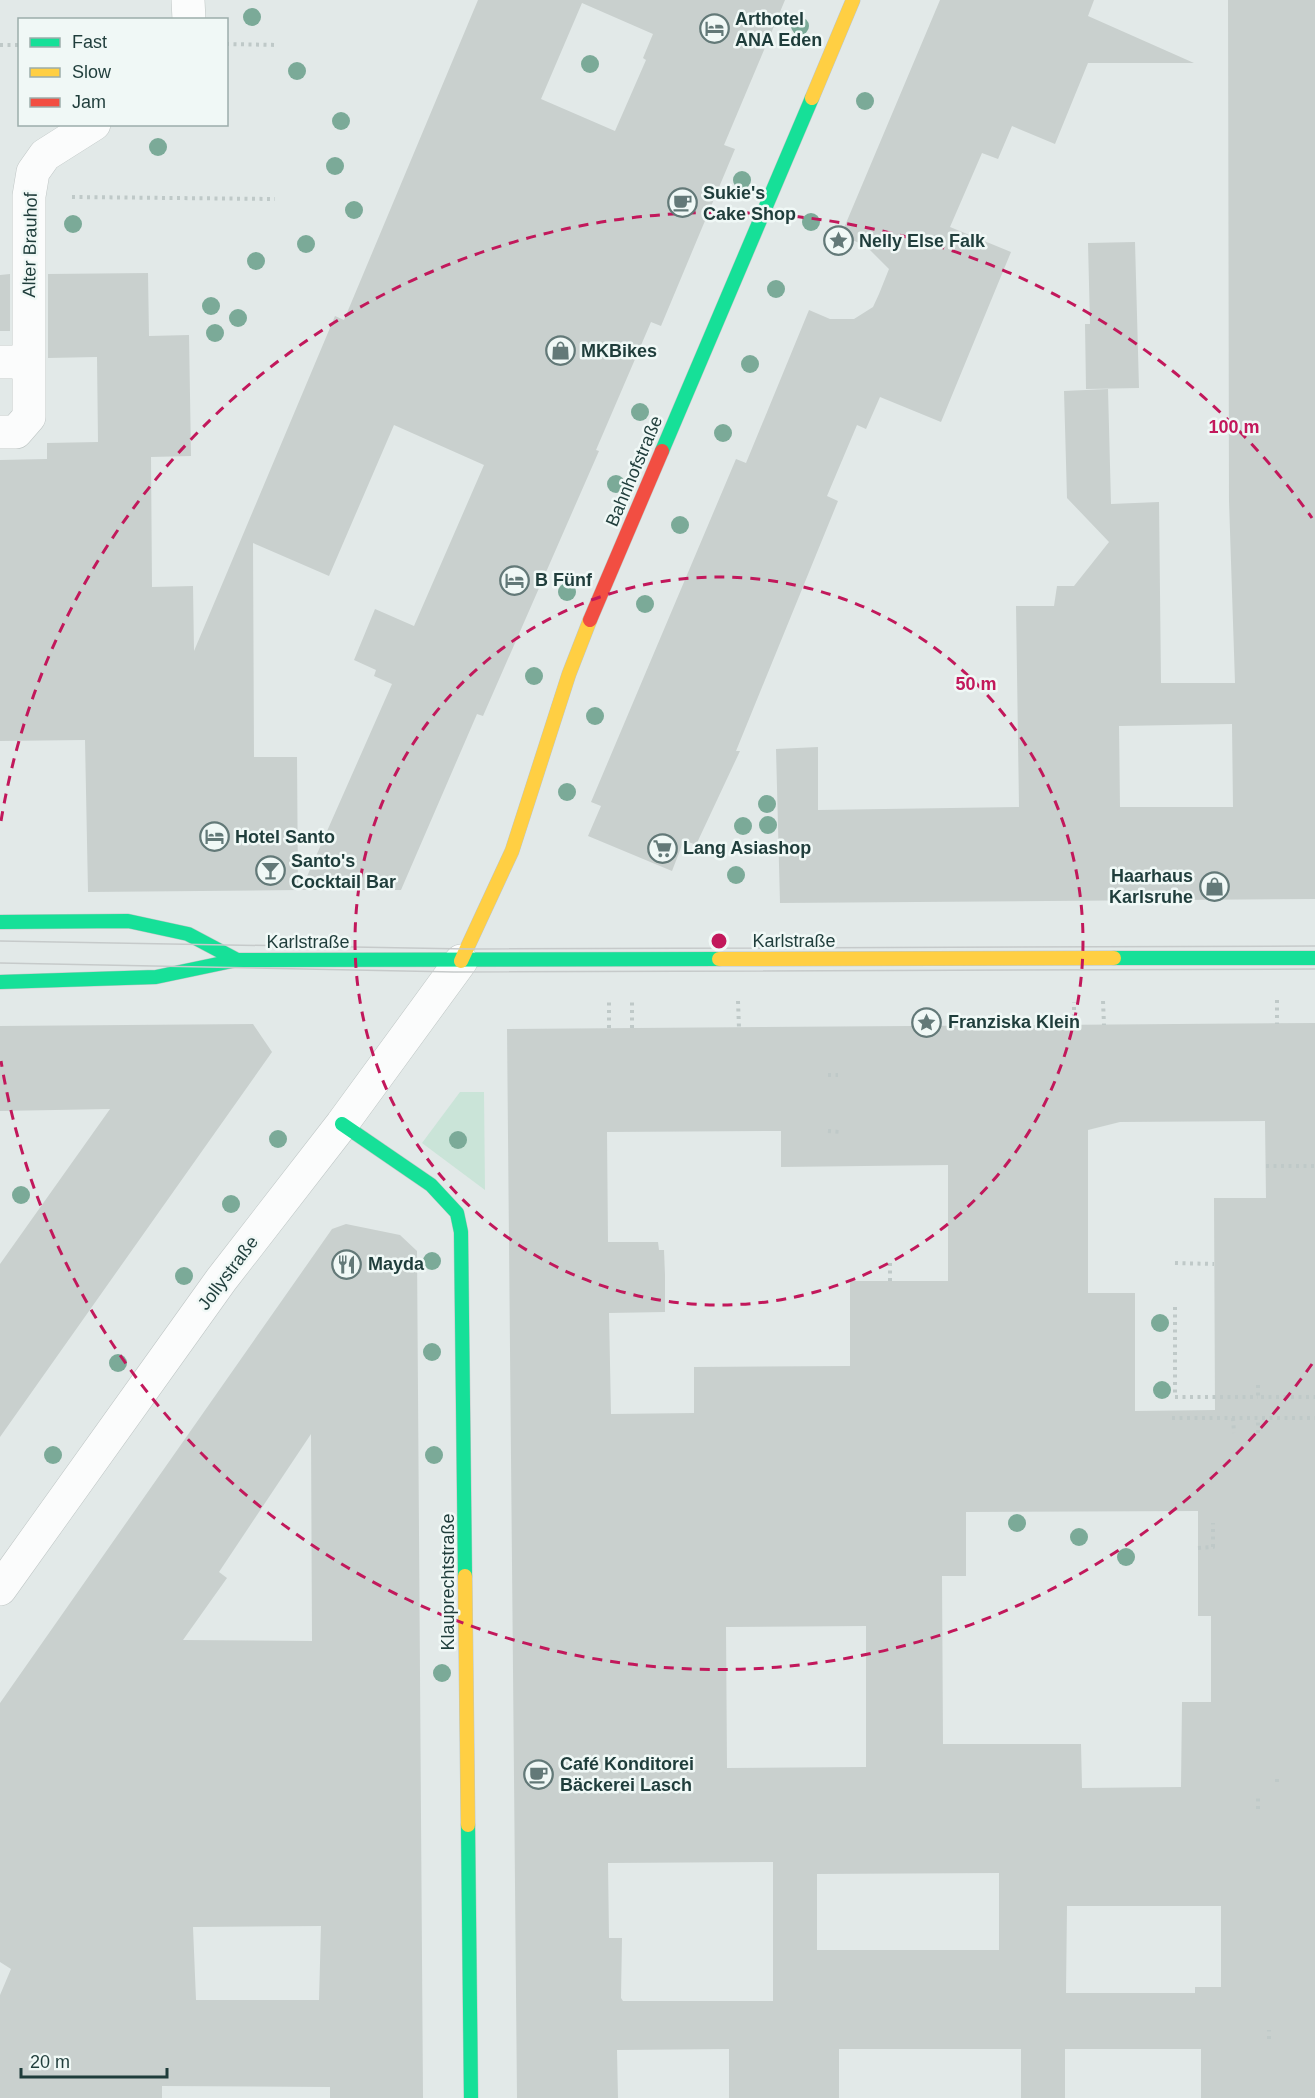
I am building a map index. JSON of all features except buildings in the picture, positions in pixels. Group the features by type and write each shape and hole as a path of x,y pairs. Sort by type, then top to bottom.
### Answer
{"street":[{"path":"188,0 189,18"},
{"name":"Bahnhofstraße","path":"461,961 506,864 526,814 556,707 576,654 853,0"},
{"name":"Alter Brauhof","path":"0,432 16,432 29,417 14,362 33,172 45,154 91,126"},
{"name":"Karlstraße","path":"0,922 128,921 188,934 237,960"},
{"name":"Karlstraße","path":"0,982 156,976 237,960 1315,958"},
{"name":"Jollystraße","path":"0,1589 221,1280 342,1124 461,961"},
{"name":"Klauprechtstraße","path":"342,1124 431,1185 457,1213 461,1232 471,2098"}],"path":[{"path":"228,44 278,45"},
{"path":"0,45 18,45"},
{"path":"29,196 275,199"},
{"path":"828,1075 838,1075"},
{"path":"828,1131 840,1131"},
{"path":"1266,1166 1315,1166"},
{"path":"890,1263 890,1281"},
{"path":"1175,1263 1214,1264"},
{"path":"1175,1307 1175,1397 1315,1398"},
{"path":"1258,1384 1258,1397"},
{"path":"1172,1418 1315,1418"},
{"path":"1233,1418 1233,1433"},
{"path":"1258,1418 1258,1433"},
{"path":"1198,1548 1213,1547 1213,1523"},
{"path":"1276,1782 1277,1775"},
{"path":"1258,1798 1258,1809"},
{"path":"1269,2030 1269,2039"}],"green space":[{"path":"460,1092 484,1092 485,1190 422,1143"}],"tram line":[{"path":"0,941 467,949 1315,946"},
{"path":"0,963 454,972 1315,969"}],"traffic: fast":[{"path":"662,451 812,98"},
{"path":"0,922 128,921 188,934 237,960"},
{"path":"1114,958 1315,958"},
{"path":"0,982 156,977 237,960 719,959"},
{"path":"342,1124 431,1185 457,1213 461,1232 465,1576"},
{"path":"468,1825 471,2098"}],"traffic: slow":[{"path":"812,98 853,0"},
{"path":"461,961 512,851 569,674 590,620"},
{"path":"719,959 1114,958"},
{"path":"465,1576 468,1825"}],"traffic: jam":[{"path":"590,620 662,451"}],"place":[{"name":"Arthotel ANA Eden","path":"714,29"},
{"name":"Sukie's Cake Shop","path":"682,203"},
{"name":"Nelly Else Falk","path":"838,241"},
{"name":"MKBikes","path":"560,351"},
{"name":"B Fünf","path":"514,580"},
{"name":"Hotel Santo","path":"214,837"},
{"name":"Lang Asiashop","path":"662,848"},
{"name":"Santo's Cocktail Bar","path":"270,871"},
{"name":"Haarhaus Karlsruhe","path":"1214,886"},
{"name":"Franziska Klein","path":"927,1022"},
{"name":"Mayda","path":"347,1264"},
{"name":"Café Konditorei Bäckerei Lasch","path":"539,1774"}]}
